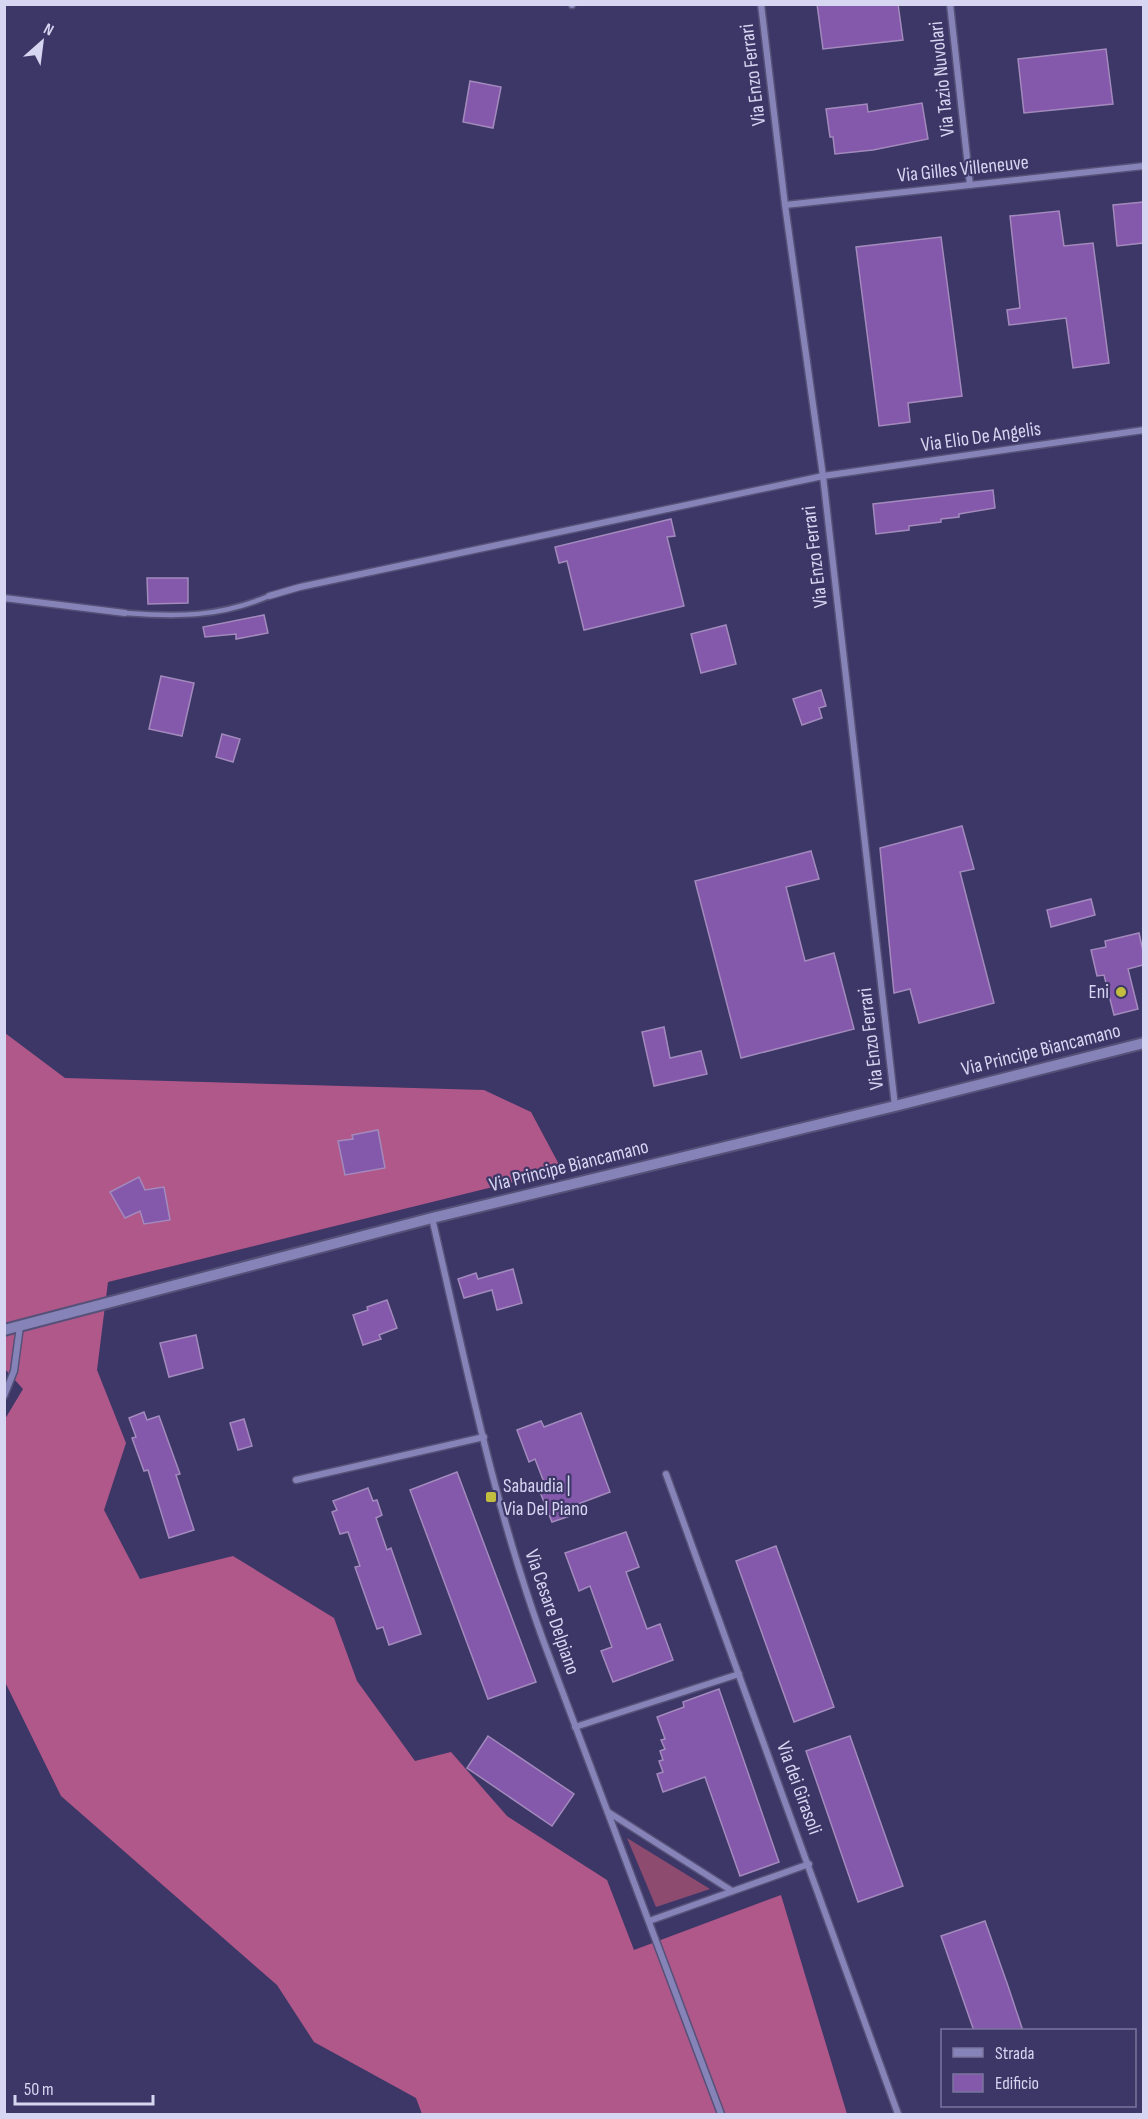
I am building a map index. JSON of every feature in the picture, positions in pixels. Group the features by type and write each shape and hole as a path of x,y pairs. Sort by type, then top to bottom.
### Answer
{"street":[{"name":"Via Enzo Ferrari","path":"761,4 785,205 823,476 895,1106"},
{"name":"Via Tazio Nuvolari","path":"950,4 970,185"},
{"name":"Via Gilles Villeneuve","path":"785,205 1143,166"},
{"name":"Via Elio De Angelis","path":"269,596 300,587 823,476 1143,430"},
{"path":"4,598 125,612"},
{"name":"Via Principe Biancamano","path":"4,1330 432,1218 895,1106 1143,1043"},
{"name":"Via Cesare Delpiano","path":"432,1218 484,1437 518,1567 575,1727 721,2115"},
{"path":"4,1396 14,1371 20,1326"},
{"path":"296,1480 484,1437"},
{"name":"Via dei Girasoli","path":"666,1474 898,2115"},
{"path":"575,1727 739,1674"},
{"path":"607,1812 732,1891"},
{"path":"649,1921 809,1864"}],"lane":[{"path":"125,612 165,616 208,615 239,608 269,596"}],"shaded area":[{"path":"5,1033 65,1078 484,1090 531,1112 562,1170 108,1282 97,1370 126,1443 104,1510 140,1579 233,1556 334,1618 357,1681 415,1761 451,1752 507,1816 607,1880 634,1950 781,1895 847,2114 422,2114 416,2098 314,2042 277,1985 61,1796 5,1682 5,1419 23,1389 4,1368"},
{"path":"627,1838 710,1889 656,1907"}],"building":[{"path":"817,4 898,4 903,40 823,49"},
{"path":"1106,49 1113,104 1024,113 1018,59"},
{"path":"470,81 501,87 493,128 463,122"},
{"path":"922,103 928,139 873,150 835,154 826,109 867,104 868,112"},
{"path":"1143,202 1143,243 1117,246 1113,205"},
{"path":"1059,211 1064,246 1093,243 1109,363 1073,368 1066,318 1009,325 1007,310 1020,308 1010,216"},
{"path":"941,237 962,396 908,403 910,422 879,426 856,247"},
{"path":"993,490 995,508 959,514 959,517 941,519 941,522 909,526 909,530 876,534 873,504"},
{"path":"671,519 675,536 667,537 684,606 584,630 567,561 559,563 555,547"},
{"path":"147,578 188,578 188,603 148,604"},
{"path":"264,615 268,633 236,639 236,634 205,637 203,627"},
{"path":"726,625 736,664 701,673 691,634"},
{"path":"161,676 194,683 182,736 149,729"},
{"path":"821,690 826,706 819,708 822,718 802,725 793,699"},
{"path":"222,734 240,739 233,762 216,757"},
{"path":"962,826 974,869 960,872 994,1003 919,1023 910,989 894,993 880,848"},
{"path":"811,851 819,879 786,887 805,961 834,953 854,1029 741,1058 695,881"},
{"path":"1091,899 1095,915 1051,927 1047,910"},
{"path":"1139,933 1143,965 1128,969 1138,1009 1114,1015 1104,975 1097,976 1091,950 1106,947 1105,941"},
{"path":"664,1027 670,1058 701,1051 707,1074 654,1086 642,1032"},
{"path":"378,1130 385,1168 345,1175 338,1141 353,1139 352,1135"},
{"path":"139,1177 145,1190 164,1187 170,1220 144,1224 140,1211 125,1218 110,1192"},
{"path":"513,1269 522,1303 497,1310 492,1290 464,1298 458,1279 476,1273 478,1279"},
{"path":"387,1300 397,1328 379,1335 381,1339 363,1345 353,1315"},
{"path":"196,1335 203,1368 169,1377 160,1343"},
{"path":"144,1412 147,1420 159,1416 180,1474 176,1475 194,1530 169,1538 148,1470 144,1471 132,1438 136,1437 129,1418"},
{"path":"581,1413 610,1492 570,1507 573,1515 552,1522 540,1492 547,1490 535,1459 529,1462 517,1430 541,1421 544,1427"},
{"path":"244,1419 252,1446 238,1450 230,1423"},
{"path":"457,1472 536,1682 488,1699 410,1490"},
{"path":"368,1488 373,1501 377,1500 382,1515 376,1518 387,1550 391,1548 421,1634 389,1645 383,1627 377,1629 355,1567 360,1566 348,1532 340,1534 332,1512 337,1510 333,1501"},
{"path":"626,1532 639,1567 626,1572 647,1629 660,1624 673,1660 613,1682 601,1651 612,1647 590,1586 579,1591 565,1553"},
{"path":"776,1546 834,1707 794,1722 736,1561"},
{"path":"719,1689 779,1862 740,1876 705,1777 663,1792 657,1774 663,1772 659,1761 663,1760 660,1751 665,1749 661,1740 665,1739 657,1717 684,1707 683,1702"},
{"path":"488,1736 574,1794 552,1826 467,1768"},
{"path":"850,1736 903,1886 858,1902 806,1751"},
{"path":"985,1921 1022,2029 973,2029 941,1936"}],"place":[{"name":"Eni","path":"1121,992"},
{"name":"Sabaudia | Via Del Piano","path":"491,1497"}]}
